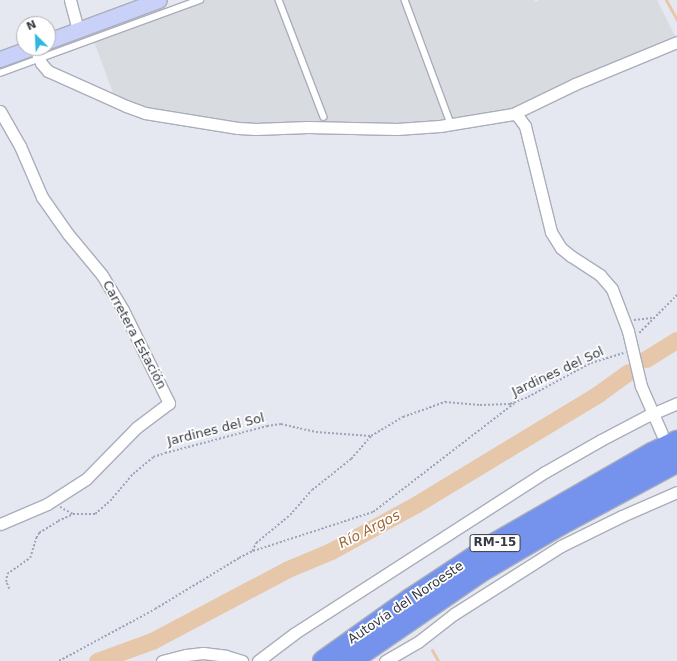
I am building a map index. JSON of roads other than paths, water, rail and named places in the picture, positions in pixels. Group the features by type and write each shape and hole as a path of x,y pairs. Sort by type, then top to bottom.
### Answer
{"highway":[{"name":"Autovía del Noroeste","path":"323,661 410,598 492,545 638,460 670,437"},
{"name":"Autovía del Noroeste","path":"351,661 479,573 568,520 677,462"}],"main road":[{"path":"56,38 159,0"},
{"path":"0,59 20,56"}],"street":[{"path":"70,0 78,30"},
{"path":"35,56 44,68 56,75 145,113 256,130 308,127 397,129 451,124 513,114 603,72 677,42"},
{"name":"Carretera Estación","path":"0,111 20,146 42,197 68,234 102,275 129,321 168,400 166,406 136,428 86,479 52,501 0,524"},
{"path":"513,114 520,117 525,126 550,232 561,248 600,275 608,283 622,313 641,386 653,413 670,437"},
{"path":"258,661 301,628 544,472 653,413 677,403"},
{"path":"385,661 418,642 460,610 561,546 622,516 677,492"},
{"path":"162,661 186,655 204,653 226,656 242,661"}],"lane":[{"path":"56,47 200,0"},
{"path":"279,0 324,117"},
{"path":"405,0 451,124"},
{"path":"0,72 30,56"}],"waterway":[{"path":"666,0 677,20"},
{"name":"Río Argos","path":"646,359 677,340"},
{"name":"Río Argos","path":"97,661 152,641 288,569 331,551 415,505 598,394 628,372"},
{"path":"432,650 438,661"}]}
